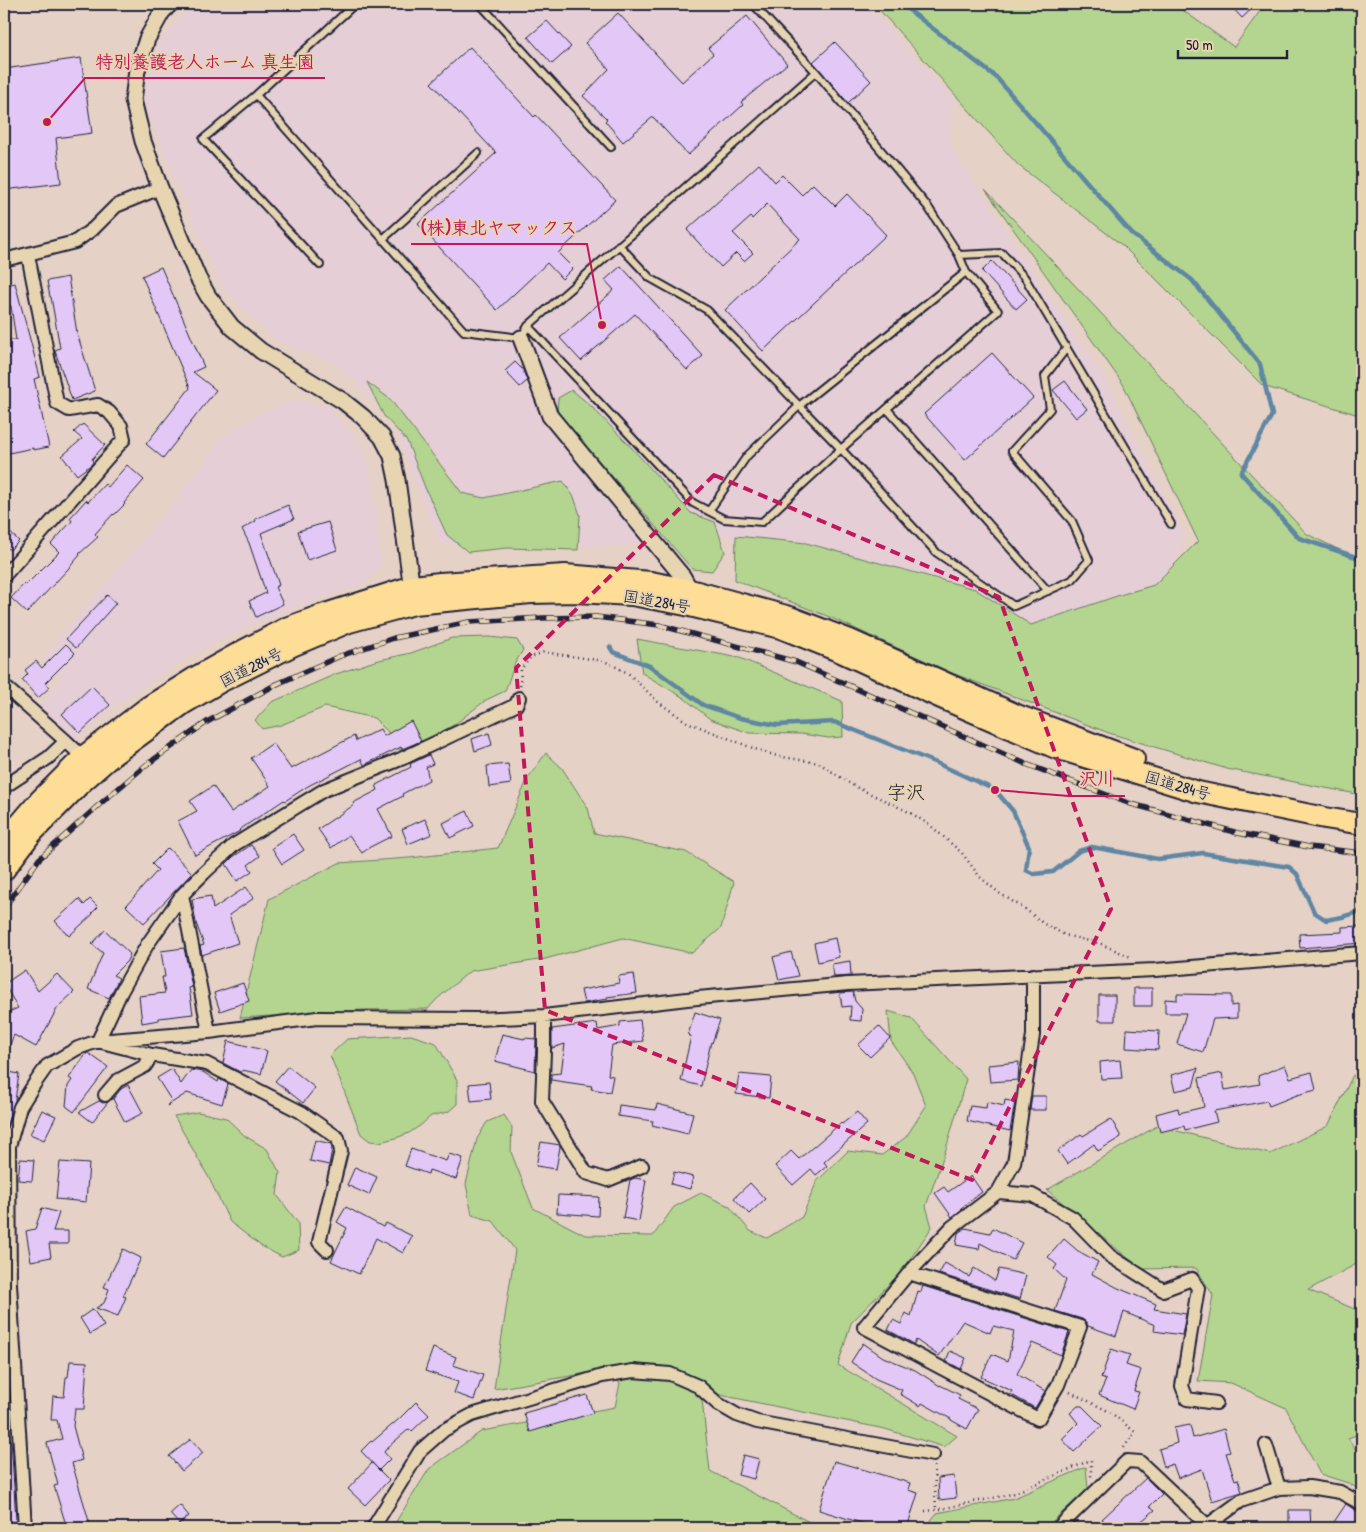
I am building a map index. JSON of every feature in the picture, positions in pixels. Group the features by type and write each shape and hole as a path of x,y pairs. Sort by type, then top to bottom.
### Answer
{"highway":[{"name":"国道284号","path":"4,842 40,800 89,764 148,708 246,649 286,628 331,612 413,595 440,583 565,575 651,582 688,598 781,628 841,652 940,698 1056,748 1198,792 1362,824"},
{"name":"国道284号","path":"688,598 790,617 850,640 1017,715 1136,760 1212,783 1251,792 1330,808 1362,812"},
{"name":"国道284号","path":"4,870 31,834 81,783 89,764"}],"street":[{"path":"170,4 162,12 146,38 137,70 133,100 143,141 160,188 205,290 232,327 261,351 343,401 363,417 382,437 392,456 397,480 413,595"},
{"path":"4,260 75,242 94,228 116,206 160,188"},
{"path":"4,576 124,439 121,426 109,412 98,406 69,410 57,404 28,255"},
{"path":"524,332 550,416 683,577 688,598"},
{"path":"4,686 89,764"},
{"path":"98,1041 121,992 147,945 182,896 234,844 324,790 401,759 516,705 519,698"},
{"path":"4,787 48,758 66,741"},
{"path":"182,896 209,1032"},
{"path":"25,1528 10,1284 9,1146 20,1107 35,1083 47,1066 78,1048 98,1041 209,1032 317,1018 544,1016 687,999 848,984 1155,970 1362,953"},
{"path":"908,1273 1080,1327 1058,1385 1038,1419 864,1327 908,1273 952,1227 998,1192 1014,1163 1033,1036 1034,975"},
{"path":"544,1016 542,1101 586,1173 608,1180 642,1166"},
{"path":"98,1041 152,1055 207,1064 301,1112 338,1138 341,1151 319,1242 327,1250"},
{"path":"105,1095 117,1081 145,1066 152,1055"},
{"path":"998,1192 1032,1195 1073,1218 1110,1256 1163,1290 1192,1279 1198,1288 1182,1386 1187,1399 1216,1403"},
{"path":"373,1528 420,1451 444,1430 472,1415 602,1376 633,1371 670,1374 698,1386 718,1404 737,1415 757,1422 933,1455"},
{"path":"1266,1445 1279,1488"},
{"path":"1058,1528 1127,1461 1140,1462 1206,1527 1241,1502 1279,1488 1309,1487 1340,1492 1362,1504"}],"lane":[{"path":"320,265 204,140 355,4"},
{"path":"480,4 611,147"},
{"path":"524,332 693,503 724,518 762,522 841,449 998,311 966,272 958,255 928,207 816,72 753,4"},
{"path":"256,95 464,331 524,332 619,245 816,72"},
{"path":"383,239 478,153"},
{"path":"619,245 650,278 707,310 841,449 936,553 1014,606 1072,580 1089,560 1072,521 1012,451 1050,409 1046,376 1066,349"},
{"path":"958,255 1002,253 1025,278 1171,524"},
{"path":"709,511 747,456 799,406 966,272"},
{"path":"887,409 1048,591"}],"path":[{"path":"519,698 521,669 530,657 544,652 604,661 628,673 658,702 687,722 777,756 819,763 852,785 911,813 931,826 962,853 980,877 999,893 1025,909 1044,924 1066,935 1100,944 1132,957"},
{"path":"1058,1385 1110,1412 1135,1432 1123,1449 1127,1461"},
{"path":"933,1455 936,1510"},
{"path":"925,1511 1012,1494 1091,1460"}],"highlighted area":[{"path":"714,475 999,597 1111,909 972,1180 545,1010 516,668"}],"shaded area":[{"path":"193,4 866,4 953,98 949,145 1105,379 1185,536 1162,592 1027,636 820,565 715,532 618,546 440,544 389,414 335,363 274,340 221,287 141,97 159,43"},
{"path":"291,400 330,407 357,439 370,469 381,562 379,570 366,582 258,622 189,656 126,697 73,742 36,709 62,679 42,659 177,499 222,437 258,415"}],"green space":[{"path":"874,4 1174,4 1234,47 1265,4 1362,4 1362,416 1263,386 1123,246 1018,165"},
{"path":"985,189 1307,534 1362,561 1362,795 1227,769 1109,733 952,673 832,618 735,580 736,536 806,543 975,589 1031,625 1154,585 1198,541 1123,384"},
{"path":"367,382 390,399 462,493 484,498 563,481 574,497 580,515 578,550 507,548 468,552 447,535 426,490 407,441 384,416"},
{"path":"572,390 591,406 630,446 691,513 715,522 725,552 712,571 692,569 557,412 558,398"},
{"path":"489,637 517,640 523,650 515,663 505,691 486,700 455,724 425,742 399,750 391,735 374,718 325,707 281,725 262,729 255,720 272,702 336,674 375,661 411,653 452,638"},
{"path":"637,639 740,658 842,701 843,737 829,738 801,734 749,733 710,719 684,698 642,673"},
{"path":"546,753 562,768 588,808 594,833 686,852 734,882 721,928 692,953 623,938 545,959 470,971 428,1009 363,1010 240,1018 269,899 339,863 409,858 498,848 528,778"},
{"path":"888,1011 911,1018 966,1079 946,1149 926,1206 932,1227 902,1271 851,1323 838,1365 957,1436 944,1447 885,1429 701,1391 710,1471 821,1528 392,1528 429,1469 482,1431 615,1407 620,1383 600,1371 494,1389 515,1250 493,1221 472,1215 466,1184 477,1139 487,1122 504,1115 512,1127 511,1152 533,1208 585,1235 653,1236 674,1207 701,1193 729,1206 750,1231 767,1238 802,1217 817,1181 848,1151 882,1155 906,1137 926,1106 913,1073 891,1041"},
{"path":"411,1035 436,1043 457,1080 457,1104 448,1112 431,1116 409,1133 379,1142 370,1141 361,1134 330,1055 347,1039"},
{"path":"1353,1075 1362,1080 1362,1261 1308,1290 1362,1312 1362,1433 1348,1438 1362,1459 1362,1491 1348,1483 1320,1474 1286,1408 1231,1383 1198,1381 1213,1295 1196,1268 1141,1269 1047,1190 1157,1126 1270,1154 1328,1126"},
{"path":"198,1112 226,1118 245,1136 267,1149 280,1173 277,1195 298,1223 299,1250 282,1257 261,1246 230,1222 209,1178 174,1116"},
{"path":"1086,1467 1088,1489 1045,1528 916,1528 928,1524 937,1513 1014,1498"}],"building":[{"path":"1229,4 1257,4 1242,18"},
{"path":"618,13 682,82 713,54 708,48 747,16 787,64 741,102 743,105 688,155 653,117 623,142 605,121 607,119 583,96 609,69 585,43"},
{"path":"547,21 571,47 552,64 528,37"},
{"path":"835,42 871,81 848,103 813,62"},
{"path":"470,47 534,117 536,115 615,200 558,253 573,268 562,279 547,263 497,310 418,224 496,153 431,83"},
{"path":"81,58 92,133 56,138 61,183 4,190 4,69"},
{"path":"759,164 775,182 782,175 802,195 813,184 835,206 847,194 886,235 763,351 725,310 800,239 767,204 752,219 751,217 733,233 753,253 744,261 736,253 721,267 687,230"},
{"path":"992,261 1027,299 1016,309 982,271"},
{"path":"621,266 703,356 687,370 635,314 581,361 560,338 614,290 605,280"},
{"path":"161,267 204,367 193,372 216,390 163,458 146,444 190,388 142,276"},
{"path":"68,277 77,333 95,391 72,400 55,351 60,348 47,281"},
{"path":"15,283 40,377 34,379 49,447 4,454 4,340 16,340 11,306 4,308 4,286"},
{"path":"992,353 1033,398 965,460 924,414"},
{"path":"515,362 523,370 527,381 520,387 505,371"},
{"path":"1065,381 1087,409 1076,418 1053,390"},
{"path":"83,424 105,445 92,459 92,464 77,475 62,456 82,439 74,432"},
{"path":"127,465 144,480 125,504 95,534 98,537 79,554 68,569 27,613 11,598 59,552 51,544 72,521 70,518 86,500 88,502 105,484 108,487"},
{"path":"288,505 294,519 261,533 279,585 275,587 283,604 256,617 249,601 266,593 249,543 242,529 256,521 255,519"},
{"path":"328,522 337,550 307,560 298,531"},
{"path":"4,527 19,541 10,550 4,545"},
{"path":"107,595 116,603 76,648 66,639"},
{"path":"66,644 75,653 45,683 50,687 38,698 22,680 28,674 25,670 36,661 42,668"},
{"path":"92,686 110,705 80,733 62,714"},
{"path":"411,721 421,741 402,749 401,747 364,765 361,759 308,786 284,800 240,831 195,855 178,821 197,811 190,801 213,786 231,812 270,786 251,758 273,743 291,769 354,736 356,741 380,729 384,736"},
{"path":"489,733 492,745 475,751 472,739"},
{"path":"429,755 433,764 426,767 429,780 378,809 392,836 362,853 349,835 331,848 318,829 354,805 353,803 378,790 376,785 411,767 410,764"},
{"path":"508,764 511,784 489,787 487,766"},
{"path":"467,811 474,826 450,838 443,823"},
{"path":"425,819 432,834 408,844 402,829"},
{"path":"293,834 304,850 282,864 272,848"},
{"path":"251,845 260,856 248,865 252,871 237,881 226,864"},
{"path":"168,848 192,873 144,923 126,906 158,870 152,864"},
{"path":"246,887 254,898 229,915 238,943 202,955 200,946 204,945 196,923 192,899 211,896 213,909"},
{"path":"79,899 84,905 90,899 98,907 69,936 55,921"},
{"path":"1362,926 1362,943 1300,948 1299,934 1342,932 1342,927"},
{"path":"105,930 130,954 127,961 113,975 119,978 109,998 88,989 103,953 92,944"},
{"path":"835,938 839,957 818,962 814,943"},
{"path":"184,948 192,987 189,988 193,1014 159,1018 159,1020 142,1023 139,996 165,993 162,977 165,977 161,951"},
{"path":"791,952 798,976 779,980 773,957"},
{"path":"850,961 851,976 834,977 832,964"},
{"path":"25,970 38,991 57,974 74,992 58,1007 36,1047 14,1035 4,1059 4,1014 18,1008 4,984"},
{"path":"634,974 637,993 607,997 607,999 584,1003 581,990 619,983 618,976"},
{"path":"243,983 249,1001 220,1011 214,993"},
{"path":"1134,988 1152,988 1152,1006 1134,1006"},
{"path":"853,992 855,1001 862,1009 861,1021 850,1020 851,1006 842,1007 840,993"},
{"path":"1177,994 1231,995 1231,1006 1237,1005 1237,1018 1213,1019 1203,1052 1177,1044 1186,1013 1165,1013 1165,999 1177,1000"},
{"path":"1099,995 1115,995 1115,1021 1099,1021"},
{"path":"695,1012 720,1020 711,1042 701,1086 681,1081 691,1036 688,1035"},
{"path":"640,1020 643,1041 612,1045 608,1075 613,1076 610,1092 591,1089 592,1086 551,1080 551,1074 561,1073 565,1044 552,1048 552,1029 597,1023 598,1030 620,1026 620,1022"},
{"path":"879,1026 890,1038 870,1057 858,1045"},
{"path":"1127,1029 1159,1031 1158,1050 1126,1048"},
{"path":"502,1034 524,1039 536,1039 535,1071 495,1061"},
{"path":"228,1041 267,1051 261,1074 242,1070 240,1072 223,1063"},
{"path":"87,1053 108,1067 74,1112 66,1106 68,1086 72,1080 69,1078"},
{"path":"1120,1060 1122,1078 1101,1079 1100,1062"},
{"path":"1019,1062 1018,1080 990,1082 988,1065"},
{"path":"1285,1065 1290,1078 1312,1072 1316,1090 1269,1106 1267,1101 1214,1111 1217,1122 1185,1130 1184,1126 1160,1132 1156,1114 1178,1108 1179,1113 1204,1107 1199,1078 1222,1073 1225,1090 1260,1084 1258,1076"},
{"path":"288,1066 315,1088 303,1103 275,1081"},
{"path":"1198,1068 1193,1087 1175,1091 1171,1075"},
{"path":"172,1069 181,1084 191,1070 203,1072 218,1082 219,1079 228,1084 222,1104 187,1093 167,1106 171,1100 157,1078"},
{"path":"4,1071 19,1074 15,1100 6,1127 4,1126"},
{"path":"739,1074 771,1077 769,1098 736,1094"},
{"path":"489,1082 491,1099 471,1101 469,1084"},
{"path":"128,1085 143,1113 125,1122 113,1099 121,1089"},
{"path":"1032,1096 1046,1096 1046,1110 1030,1110"},
{"path":"1005,1100 1015,1102 1010,1131 967,1121 970,1106 986,1108 987,1102 1004,1106"},
{"path":"99,1101 103,1103 108,1102 92,1122 79,1112"},
{"path":"657,1104 693,1113 688,1134 652,1125 653,1121 618,1116 619,1105 656,1110"},
{"path":"42,1110 56,1116 44,1140 30,1134"},
{"path":"857,1112 867,1124 824,1162 827,1166 816,1175 811,1169 793,1185 775,1166 791,1151 799,1159 841,1123"},
{"path":"1111,1119 1121,1137 1098,1151 1094,1144 1067,1164 1058,1151 1081,1134 1083,1136"},
{"path":"315,1140 331,1144 329,1165 310,1161"},
{"path":"541,1142 560,1145 556,1169 536,1166"},
{"path":"411,1149 446,1161 449,1154 463,1158 456,1179 429,1170 428,1174 405,1166"},
{"path":"20,1159 34,1160 32,1181 18,1180"},
{"path":"60,1162 89,1164 86,1202 56,1199"},
{"path":"355,1167 377,1177 369,1195 347,1185"},
{"path":"674,1172 693,1177 690,1189 671,1184"},
{"path":"971,1176 982,1192 952,1217 935,1193 944,1187 948,1192"},
{"path":"635,1178 646,1180 639,1221 623,1218 630,1180"},
{"path":"750,1183 765,1199 749,1214 734,1198"},
{"path":"558,1195 599,1197 598,1216 557,1213"},
{"path":"346,1207 383,1227 386,1223 412,1236 403,1253 376,1238 359,1274 331,1261 347,1228 337,1222"},
{"path":"42,1208 59,1213 53,1231 68,1231 68,1244 49,1244 51,1257 31,1261 26,1231 35,1229"},
{"path":"965,1228 990,1233 993,1228 1022,1243 1013,1260 980,1243 979,1249 956,1245 958,1233"},
{"path":"1064,1239 1078,1251 1098,1262 1092,1274 1118,1288 1156,1304 1154,1309 1186,1314 1182,1335 1154,1331 1155,1325 1124,1312 1116,1336 1088,1326 1082,1319 1055,1311 1066,1280 1054,1269 1057,1265 1048,1257"},
{"path":"123,1249 141,1258 123,1296 126,1297 118,1316 96,1308 104,1303 109,1289 104,1287"},
{"path":"945,1263 969,1277 974,1268 995,1281 999,1269 1026,1275 1020,1299 939,1274"},
{"path":"923,1286 1069,1332 1061,1355 1032,1343 1017,1374 1045,1391 1035,1408 1010,1394 1012,1391 981,1377 992,1354 1008,1361 1014,1331 993,1326 990,1333 963,1321 939,1356 916,1340 914,1344 888,1330 893,1320 901,1324 906,1313 911,1316 918,1291 921,1292"},
{"path":"93,1309 104,1326 90,1334 80,1318"},
{"path":"863,1343 883,1357 915,1370 940,1386 960,1395 958,1399 978,1409 967,1429 922,1403 920,1406 900,1394 902,1390 876,1379 851,1362"},
{"path":"433,1348 456,1357 453,1365 483,1375 474,1400 454,1393 458,1382 425,1371"},
{"path":"1111,1349 1130,1355 1126,1365 1141,1370 1134,1391 1139,1392 1133,1409 1099,1395 1106,1380 1101,1378"},
{"path":"950,1351 966,1358 961,1369 946,1361"},
{"path":"70,1361 87,1362 84,1409 75,1409 73,1426 82,1460 72,1463 91,1528 67,1528 54,1486 58,1485 47,1443 62,1439 57,1420 51,1420 53,1396 64,1397"},
{"path":"587,1395 593,1413 530,1432 524,1413"},
{"path":"416,1402 429,1415 412,1431 409,1429 388,1447 384,1452 390,1459 379,1470 361,1451"},
{"path":"1078,1406 1082,1406 1102,1426 1074,1452 1062,1439 1078,1423 1070,1413"},
{"path":"1190,1425 1193,1438 1224,1429 1230,1452 1226,1453 1235,1480 1238,1479 1242,1492 1212,1501 1202,1469 1178,1478 1173,1464 1164,1467 1159,1449 1177,1443 1174,1428"},
{"path":"4,1439 11,1439 16,1521 4,1523"},
{"path":"191,1439 203,1453 182,1471 169,1456"},
{"path":"743,1455 759,1459 754,1479 738,1475"},
{"path":"834,1461 910,1483 908,1490 918,1493 907,1528 899,1525 898,1528 878,1528 819,1510"},
{"path":"372,1463 389,1480 365,1505 348,1489"},
{"path":"954,1476 956,1498 939,1500 938,1478"},
{"path":"1146,1478 1162,1494 1150,1506 1155,1510 1133,1528 1112,1528 1102,1519"},
{"path":"1346,1504 1362,1515 1353,1528 1330,1528"},
{"path":"180,1505 189,1516 179,1524 170,1514"},
{"path":"1289,1510 1310,1510 1311,1528 1289,1528"}],"waterway":[{"path":"901,4 996,77 1132,234 1192,280 1260,364 1272,415 1241,473 1299,538 1362,559"},
{"path":"610,647 613,652 650,666 703,705 740,718 777,725 834,722 934,762 995,790 1013,811 1029,847 1026,870 1034,874 1053,872 1079,851 1092,847 1158,859 1203,853 1289,867 1297,874 1314,912 1326,920 1362,911"}],"railway":[{"path":"4,908 39,859 146,765 207,722 277,684 340,656 394,638 469,622 542,618 596,617 659,625 796,662 1026,764 1128,803 1238,833 1309,847 1362,853"}],"place":[{"name":"特別養護老人ホーム 真生園","path":"47,122"},
{"name":"(株)東北ヤマックス","path":"602,325"},
{"name":"沢川","path":"995,790"}],"district":[{"name":"字沢","path":"906,792"}]}
